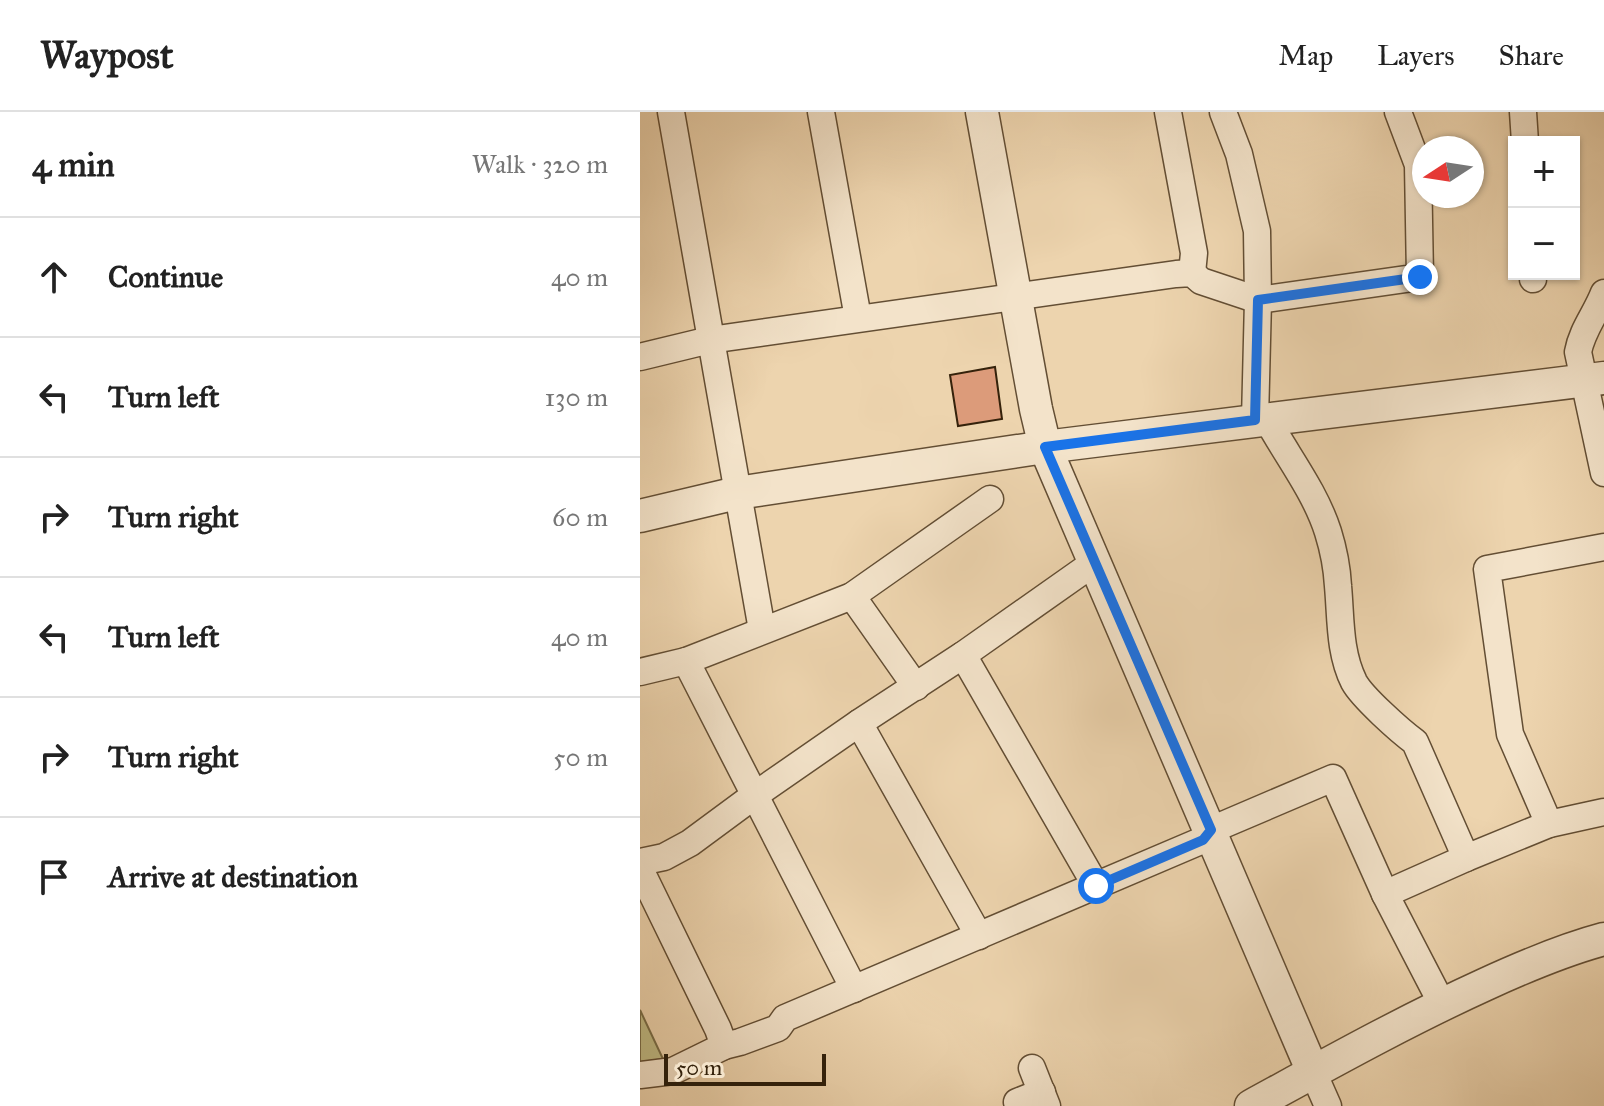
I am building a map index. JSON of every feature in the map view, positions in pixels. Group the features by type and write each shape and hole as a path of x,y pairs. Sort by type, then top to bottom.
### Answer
{"street":[{"path":"671,112 762,630"},
{"path":"821,112 858,318"},
{"path":"982,112 1045,447 1328,1106"},
{"path":"1168,112 1194,253 1192,273"},
{"path":"1223,112 1239,154 1257,231 1261,419 1317,502 1328,533 1338,581 1342,640 1355,685 1415,742 1466,858"},
{"path":"640,357 710,340 1192,273 1201,281 1258,300 1420,277 1418,165 1398,112"},
{"path":"1523,112 1525,136"},
{"path":"1604,293 1581,337 1578,352 1594,380 1604,473"},
{"path":"640,516 737,493 1045,447 1594,380"},
{"path":"640,672 686,661 852,596 990,499"},
{"path":"1549,824 1510,734 1487,569 1604,547"},
{"path":"640,862 664,857 690,843 1095,562"},
{"path":"852,596 916,687"},
{"path":"963,655 1096,886"},
{"path":"686,661 854,989"},
{"path":"859,723 979,936"},
{"path":"640,1075 673,1071 724,1046 778,1028 785,1018 1203,840 1211,830 1333,778 1385,894 1442,1004"},
{"path":"1385,894 1549,824 1604,812"},
{"path":"640,869 724,1046"},
{"path":"1251,1106 1442,1004 1578,946 1604,939"}],"shaded area":[{"path":"640,1010 663,1059 640,1062"}],"building":[{"path":"995,367 1002,419 958,426 950,375"}],"route":[{"path":"1096,886 1203,840 1211,830 1045,447 1255,420 1258,300 1420,277"}]}
